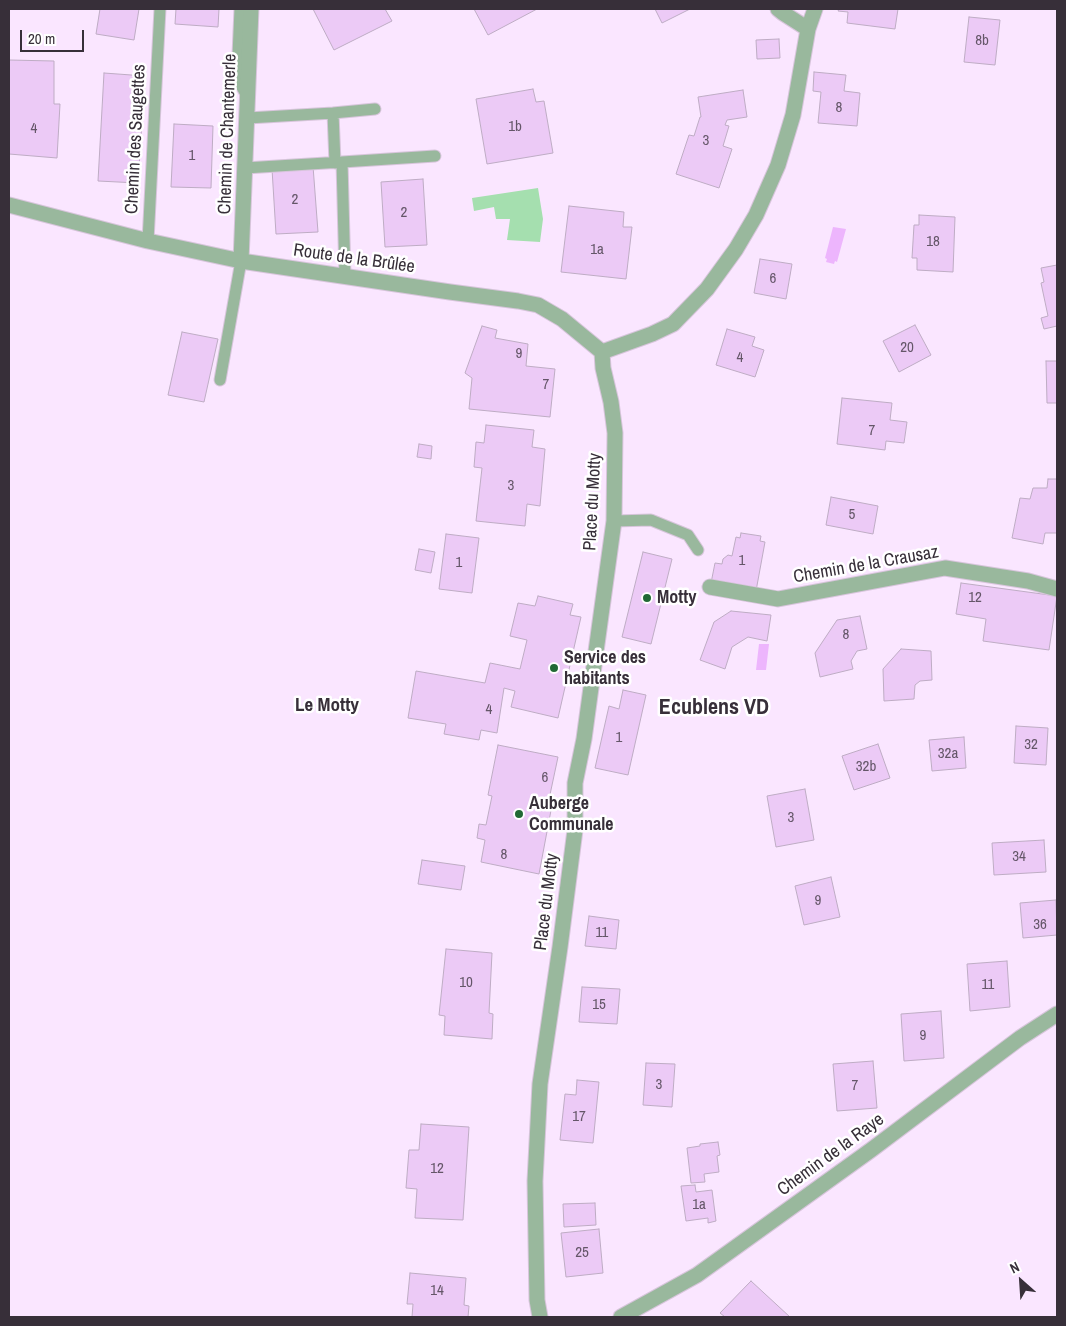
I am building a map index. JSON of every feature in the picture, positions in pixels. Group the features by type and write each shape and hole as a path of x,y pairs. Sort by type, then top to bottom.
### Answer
{"street":[{"name":"Chemin de Chantemerle","path":"241,261 251,9"},
{"path":"778,9 808,29"},
{"path":"602,352 652,334 673,324 707,289 736,249 756,215 778,165 793,115 808,29 815,9"},
{"name":"Route de la Brûlée","path":"9,204 148,241 241,261 508,299 538,305 562,319 602,352"},
{"name":"Place du Motty","path":"540,1317 537,1300 535,1181 540,1084 575,830 575,782 585,729 614,521 615,433 611,402 602,368 602,352"},
{"name":"Chemin de la Crausaz","path":"710,587 778,599 945,568 1028,581 1057,589"},
{"name":"Chemin de la Raye","path":"621,1317 697,1275 871,1150 1020,1038 1057,1014"}],"lane":[{"name":"Chemin des Saugettes","path":"148,241 160,9"},
{"path":"240,9 237,78 248,98"},
{"path":"248,118 375,109"},
{"path":"334,113 339,162 345,277"},
{"path":"245,168 435,156"},
{"path":"220,380 241,261"},
{"path":"614,521 651,520 688,535 698,550"}],"green space":[{"path":"538,188 543,219 540,242 507,240 510,219 496,219 494,207 474,211 472,198"}],"shaded area":[{"path":"833,227 846,229 837,262 835,261 834,264 826,262 827,259 825,258"},
{"path":"759,644 769,644 766,670 756,670"}],"building":[{"path":"100,9 139,9 134,40 96,34"},
{"path":"176,9 219,9 218,27 175,24"},
{"path":"313,9 385,9 392,21 334,50"},
{"path":"474,9 537,9 488,35"},
{"path":"655,9 690,9 662,23"},
{"path":"839,9 898,9 895,29 847,23 848,12 838,11"},
{"path":"969,17 1000,20 995,65 964,62"},
{"path":"779,39 780,58 757,59 756,40"},
{"path":"9,60 54,61 54,104 60,104 57,158 9,154"},
{"path":"814,72 846,75 844,91 860,93 857,126 818,123 821,92 813,91"},
{"path":"104,73 145,76 138,183 98,181"},
{"path":"533,89 536,102 544,101 553,153 487,164 476,99"},
{"path":"743,90 747,117 727,120 725,125 729,126 723,146 732,149 719,188 676,174 689,135 694,136 701,117 698,97"},
{"path":"174,124 213,126 211,188 171,187"},
{"path":"313,166 318,232 276,234 272,169"},
{"path":"423,179 427,245 385,247 381,182"},
{"path":"569,206 624,212 623,227 632,227 626,279 561,272"},
{"path":"919,215 955,217 953,272 917,270 917,258 912,258 914,225 919,225"},
{"path":"760,259 792,264 786,299 754,293"},
{"path":"1057,265 1057,326 1044,329 1041,318 1048,316 1041,283 1044,282 1041,268"},
{"path":"915,325 931,355 899,372 883,341"},
{"path":"482,326 497,330 495,338 528,344 526,366 555,369 550,417 469,409 472,378 465,373"},
{"path":"727,329 755,337 752,346 764,350 755,377 716,365"},
{"path":"182,332 218,339 204,402 168,395"},
{"path":"1046,361 1057,361 1057,403 1047,403"},
{"path":"842,398 892,403 890,420 907,422 904,443 886,441 885,450 837,444"},
{"path":"486,425 534,430 532,447 545,449 540,506 527,504 525,526 476,521 482,468 474,467 476,442 484,443"},
{"path":"419,444 432,446 431,459 417,457"},
{"path":"1048,479 1057,479 1057,533 1045,533 1043,544 1012,538 1020,498 1030,499 1033,488 1047,488"},
{"path":"831,497 878,506 873,534 826,525"},
{"path":"741,533 761,536 760,541 765,542 756,591 711,583 715,563 722,564 723,559 728,555 732,556 736,537 740,538"},
{"path":"446,534 479,538 472,593 439,589"},
{"path":"419,549 435,552 431,573 415,570"},
{"name":"Motty","path":"643,552 672,559 651,644 622,637"},
{"path":"961,583 1057,596 1049,650 983,641 986,619 956,614"},
{"path":"538,596 573,604 570,615 581,617 558,718 511,707 515,691 504,688 497,733 481,730 479,740 444,734 446,724 408,718 416,671 485,683 490,663 520,669 527,640 510,636 518,603 535,606"},
{"path":"731,611 771,615 767,641 748,637 732,647 725,669 700,660 714,622"},
{"path":"860,616 867,649 857,651 851,661 853,669 820,677 815,653 837,620"},
{"path":"901,649 931,651 932,680 920,681 915,685 914,699 884,701 883,669"},
{"path":"623,690 646,695 628,775 595,768 609,706 619,709"},
{"path":"1016,726 1048,728 1046,765 1014,763"},
{"path":"964,737 966,768 932,771 929,740"},
{"path":"878,744 890,778 854,790 842,756"},
{"name":"Auberge Communale","path":"498,745 558,757 548,804 552,805 539,874 481,862 485,840 477,838 479,824 486,825 492,796 488,795"},
{"path":"805,789 814,840 776,847 767,796"},
{"path":"1044,840 1046,872 994,875 992,843"},
{"path":"422,860 465,866 461,890 418,884"},
{"path":"831,877 840,917 804,925 795,886"},
{"path":"1056,900 1057,935 1023,938 1020,903"},
{"path":"589,916 619,920 616,949 585,946"},
{"path":"446,949 492,953 489,1013 493,1014 492,1039 444,1035 445,1016 439,1015"},
{"path":"1007,961 1010,1007 970,1011 967,964"},
{"path":"582,987 620,989 617,1024 579,1022"},
{"path":"941,1011 944,1058 904,1061 901,1014"},
{"path":"873,1061 877,1108 837,1111 833,1064"},
{"path":"646,1063 675,1064 672,1107 643,1105"},
{"path":"577,1080 599,1082 593,1143 560,1140 565,1094 576,1095"},
{"path":"421,1124 469,1127 463,1220 415,1218 417,1189 406,1188 409,1150 419,1150"},
{"path":"718,1142 720,1155 717,1156 719,1172 704,1174 705,1182 691,1183 687,1148"},
{"path":"695,1185 696,1192 712,1190 716,1221 708,1223 708,1218 686,1221 681,1186"},
{"path":"595,1203 596,1225 564,1227 563,1204"},
{"path":"599,1229 603,1273 566,1277 561,1233"},
{"path":"410,1273 466,1278 464,1305 469,1306 468,1317 412,1317 413,1304 407,1304"},
{"path":"751,1281 790,1317 725,1317 720,1313"}],"place":[{"name":"Motty","path":"647,598"},
{"name":"Service des habitants","path":"554,668"},
{"name":"Auberge Communale","path":"519,814"}],"district":[{"name":"Le Motty","path":"327,706"},
{"name":"Ecublens VD","path":"714,708"}]}
